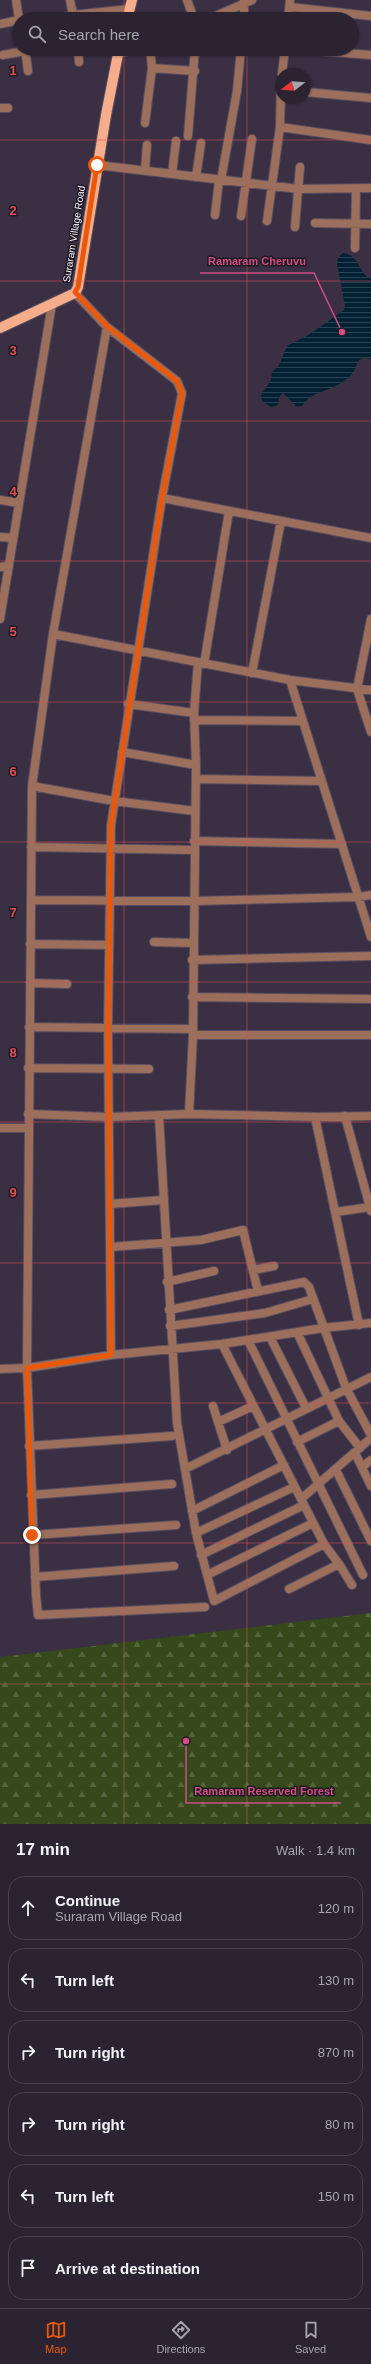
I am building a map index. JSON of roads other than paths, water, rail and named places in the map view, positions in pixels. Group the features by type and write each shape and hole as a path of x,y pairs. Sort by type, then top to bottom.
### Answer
{"main road":[{"name":"Suraram Village Road","path":"0,328 75,292 78,287 97,165 117,56"}],"street":[{"path":"16,0 18,12"},
{"path":"70,0 72,12"},
{"path":"187,0 191,12"},
{"path":"224,12 247,1"},
{"path":"245,12 247,1"},
{"path":"95,12 131,4"},
{"path":"290,4 344,12"},
{"path":"359,14 371,16"},
{"path":"0,24 12,21"},
{"path":"3,55 12,53"},
{"path":"359,54 371,55"},
{"path":"26,56 28,71"},
{"path":"79,56 80,62"},
{"path":"145,123 152,68 151,56"},
{"path":"188,136 195,71 195,56"},
{"path":"215,215 237,91 240,56"},
{"path":"283,68 284,56"},
{"path":"152,68 195,71"},
{"path":"311,93 371,98"},
{"path":"267,221 280,127 281,104"},
{"path":"280,127 371,140"},
{"path":"241,216 252,139"},
{"path":"172,174 176,141"},
{"path":"196,177 201,143"},
{"path":"145,170 147,145"},
{"path":"97,165 298,189 371,188"},
{"path":"295,227 300,167"},
{"path":"355,248 356,189"},
{"path":"315,223 371,224"},
{"path":"75,292 108,327 177,381 182,393 162,498 128,704 111,825 108,1028 111,1355"},
{"path":"0,619 2,597 9,566 52,304"},
{"path":"108,327 52,634 32,786 28,1068 27,1368 30,1495 35,1576 38,1615 205,1607"},
{"path":"162,498 371,538"},
{"path":"0,500 19,503"},
{"path":"189,1114 193,1032 192,943 196,779 194,717 201,663 228,511"},
{"path":"252,673 281,521"},
{"path":"0,537 13,538"},
{"path":"0,567 9,566"},
{"path":"371,619 357,689 371,732"},
{"path":"52,634 290,680 371,690"},
{"path":"290,680 371,937"},
{"path":"128,704 194,717 303,721"},
{"path":"122,752 196,765"},
{"path":"196,779 322,781"},
{"path":"32,786 114,801 195,811"},
{"path":"194,841 342,844"},
{"path":"31,847 194,850"},
{"path":"31,900 193,901 358,897 371,895"},
{"path":"154,942 192,943"},
{"path":"30,944 109,945"},
{"path":"192,960 371,956"},
{"path":"30,983 66,984"},
{"path":"192,997 371,999"},
{"path":"29,1027 371,1035"},
{"path":"28,1068 149,1069"},
{"path":"28,1114 109,1117 189,1114 315,1117 371,1116"},
{"path":"159,1116 167,1282 177,1423 196,1533 214,1601 324,1544"},
{"path":"335,1212 371,1208 345,1116"},
{"path":"315,1117 359,1325"},
{"path":"0,1128 28,1128"},
{"path":"110,1204 163,1200"},
{"path":"110,1247 201,1240 243,1230 258,1291"},
{"path":"253,1270 274,1266"},
{"path":"167,1282 214,1271"},
{"path":"169,1310 304,1282 309,1286 346,1388 371,1436 303,1502 202,1555"},
{"path":"170,1326 265,1313 313,1299"},
{"path":"0,1369 27,1368 111,1355 222,1344 323,1328 371,1323"},
{"path":"297,1332 339,1421 358,1450 362,1467 371,1486"},
{"path":"270,1337 306,1408"},
{"path":"248,1340 285,1420 363,1575"},
{"path":"222,1344 324,1544 352,1585"},
{"path":"185,1469 227,1450 346,1388 370,1380"},
{"path":"213,1406 227,1450"},
{"path":"218,1422 253,1406"},
{"path":"296,1442 339,1421"},
{"path":"29,1446 172,1436"},
{"path":"362,1467 371,1460"},
{"path":"192,1511 284,1466"},
{"path":"336,1470 371,1541"},
{"path":"30,1495 172,1484"},
{"path":"196,1533 294,1487"},
{"path":"207,1575 313,1523"},
{"path":"32,1535 176,1525"},
{"path":"289,1589 339,1564"},
{"path":"35,1576 174,1566"}],"water":[{"path":"343,253 353,258 364,274 371,278 371,359 365,358 359,360 350,376 340,384 312,396 302,406 297,407 283,393 279,397 278,405 271,407 262,401 261,395 271,380 272,372 279,365 287,346 310,334 344,310 345,306 337,264 338,258"}],"place":[{"name":"Ramaram Cheruvu","path":"342,332"},
{"name":"Ramaram Reserved Forest","path":"186,1741"}]}
